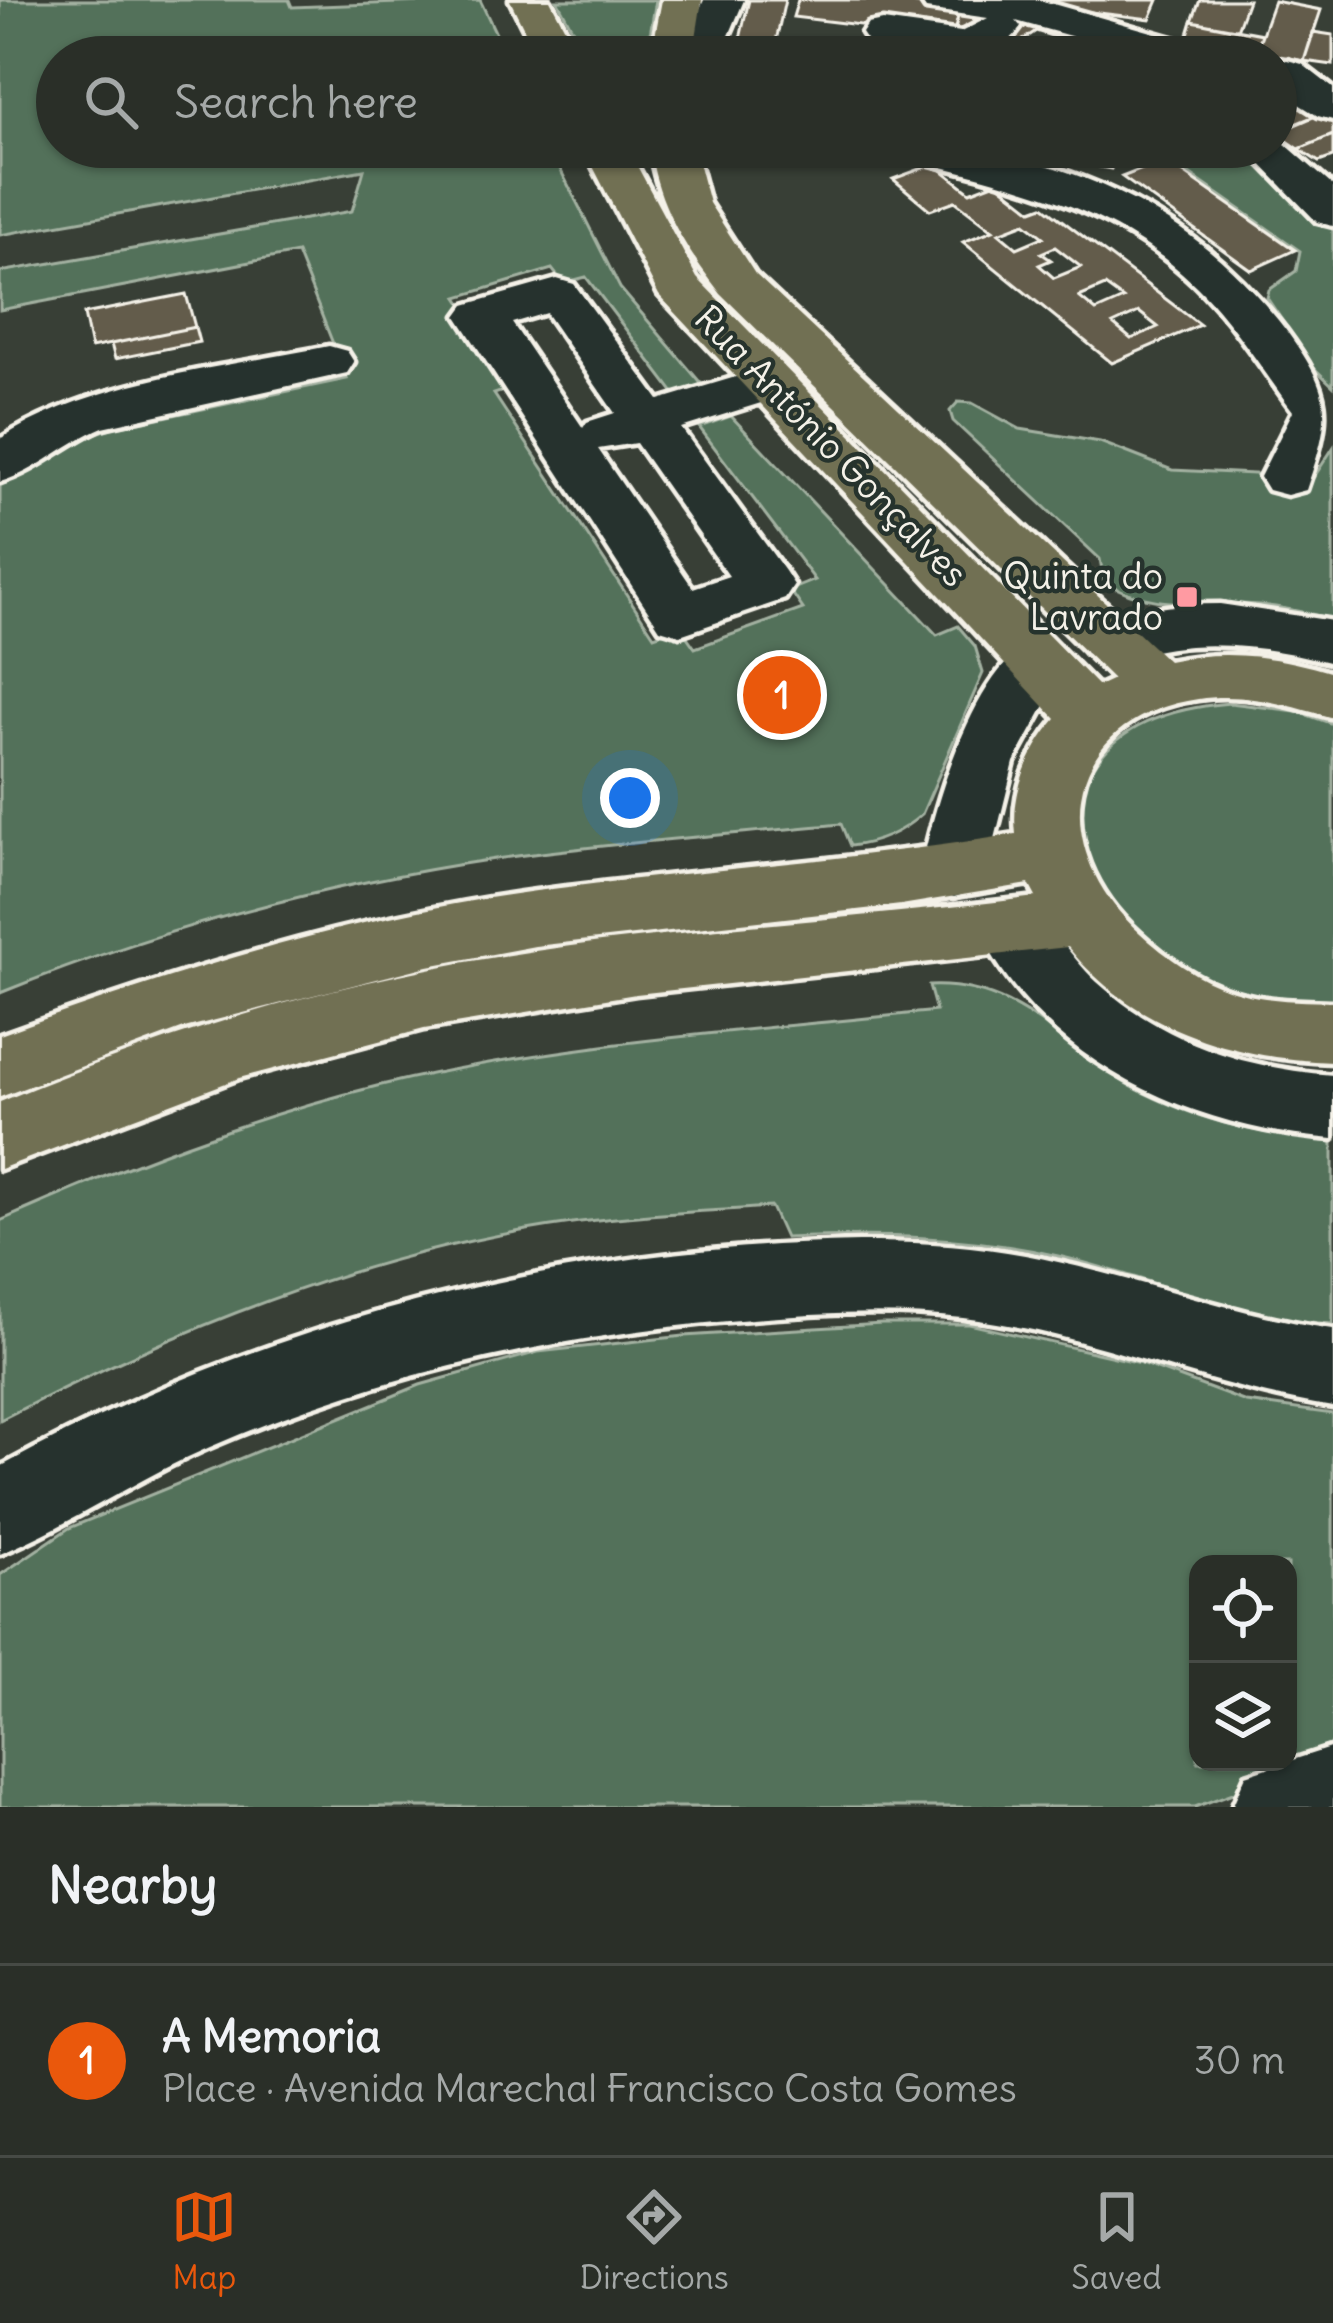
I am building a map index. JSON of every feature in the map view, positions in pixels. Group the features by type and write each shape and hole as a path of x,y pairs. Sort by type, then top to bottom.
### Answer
{"main road":[{"path":"530,0 548,36"},
{"path":"676,36 682,0"},
{"name":"Rua António Gonçalves","path":"616,168 676,285 1093,719"},
{"name":"Rua António Gonçalves","path":"676,168 697,227 738,284 1158,687"},
{"path":"1333,696 1235,676 1199,677 1158,687 1093,719 1071,740 1053,777 1046,819 1051,854 1084,918 1140,974 1178,998 1253,1025 1333,1032"},
{"path":"0,1066 179,1000 428,938 536,919 954,871 1051,854"},
{"path":"0,1136 205,1059 434,998 641,967 1084,918"}],"street":[{"path":"708,36 724,0"},
{"path":"940,0 1030,10 1133,36"},
{"path":"985,36 1030,10"},
{"path":"883,33 903,36"},
{"path":"1297,74 1333,79"},
{"path":"1297,84 1333,107"},
{"path":"1002,168 1046,179 1116,209 1173,243 1231,294 1327,411 1287,477"},
{"path":"1288,168 1333,212"},
{"path":"557,294 765,585 680,614 568,445 482,316 557,294"},
{"path":"14,444 90,413 329,362"},
{"path":"568,445 770,383"},
{"path":"1107,638 1167,625 1232,623 1333,643"},
{"path":"954,871 983,757 1038,663"},
{"path":"1011,928 1067,1000 1149,1059 1248,1096 1333,1107"},
{"path":"0,1512 153,1431 313,1365 519,1309 643,1290 788,1280 964,1282 1056,1298 1228,1347 1333,1367"},
{"path":"1278,1807 1333,1792"}],"green space":[{"path":"0,0 289,0 292,7 480,0 497,36 36,36 36,168 560,168 620,288 705,388 677,397 586,277 563,283 552,269 458,297 518,386 494,394 654,636 680,627 695,648 803,609 790,590 815,580 699,427 731,416 937,635 958,626 975,646 983,673 922,814 889,836 850,846 841,824 538,853 369,881 181,929 0,993 0,486 74,441 111,428 347,379 297,253 0,310 0,272 352,211 364,170 0,235"},
{"path":"557,0 656,0 650,36 576,36"},
{"path":"1181,168 1281,168 1333,219 1333,386 1290,345 1294,338 1267,298 1269,290 1296,271 1300,251"},
{"path":"958,402 972,403 1020,429 1100,442 1172,470 1314,477 1333,448 1333,619 1268,606 1160,601 1104,581 1100,559 953,421 950,411"},
{"path":"1230,703 1296,711 1333,724 1333,1001 1252,995 1182,966 1127,922 1092,868 1081,812 1097,762 1146,723"},
{"path":"929,986 962,988 1016,1007 1111,1074 1184,1110 1258,1131 1333,1140 1333,1324 1263,1314 1024,1249 922,1238 785,1238 771,1207 667,1214 527,1230 371,1267 218,1320 0,1420 0,1221 186,1145 377,1086 585,1048 936,1011"},
{"path":"882,1324 969,1324 1141,1363 1246,1402 1333,1414 1333,1756 1297,1769 1297,1555 1189,1555 1189,1771 1292,1771 1195,1807 0,1807 0,1575 69,1528 420,1385 538,1352 684,1336"}],"building":[{"path":"749,0 785,0 777,36 741,36"},
{"path":"798,0 884,0 960,9 953,36 793,17"},
{"path":"988,0 1158,0 1150,19"},
{"path":"1200,0 1248,0 1237,30 1192,21"},
{"path":"1274,1 1321,10 1304,61 1297,60 1297,36 1261,36"},
{"path":"960,9 1010,15 953,36"},
{"path":"1024,21 1091,36 1036,31 1029,36 1003,36"},
{"path":"1192,21 1262,34 1261,36 1187,36"},
{"path":"1313,32 1333,35 1333,65 1304,61"},
{"path":"1297,99 1320,114 1297,123"},
{"path":"1320,114 1333,123 1333,135 1299,149 1297,124"},
{"path":"1333,135 1333,157 1319,162 1299,149"},
{"path":"923,168 939,168 970,192 996,182 1032,210 1043,206 1200,325 1112,363 963,242 993,230 955,201 930,210 893,179","holes":["1025,223 1043,237 1017,248 999,233","1055,247 1081,267 1054,278 1039,265 1051,260 1041,253","1105,286 1123,299 1096,311 1079,297","1139,312 1158,327 1131,339 1113,324"]},
{"path":"1145,168 1177,168 1295,250 1251,270 1122,177"},
{"path":"186,294 195,327 91,348 84,314"},
{"path":"195,327 199,342 115,359 111,344"}],"place":[{"name":"Quinta do Lavrado","path":"1187,597"},
{"name":"A Memoria","path":"782,695"}]}
